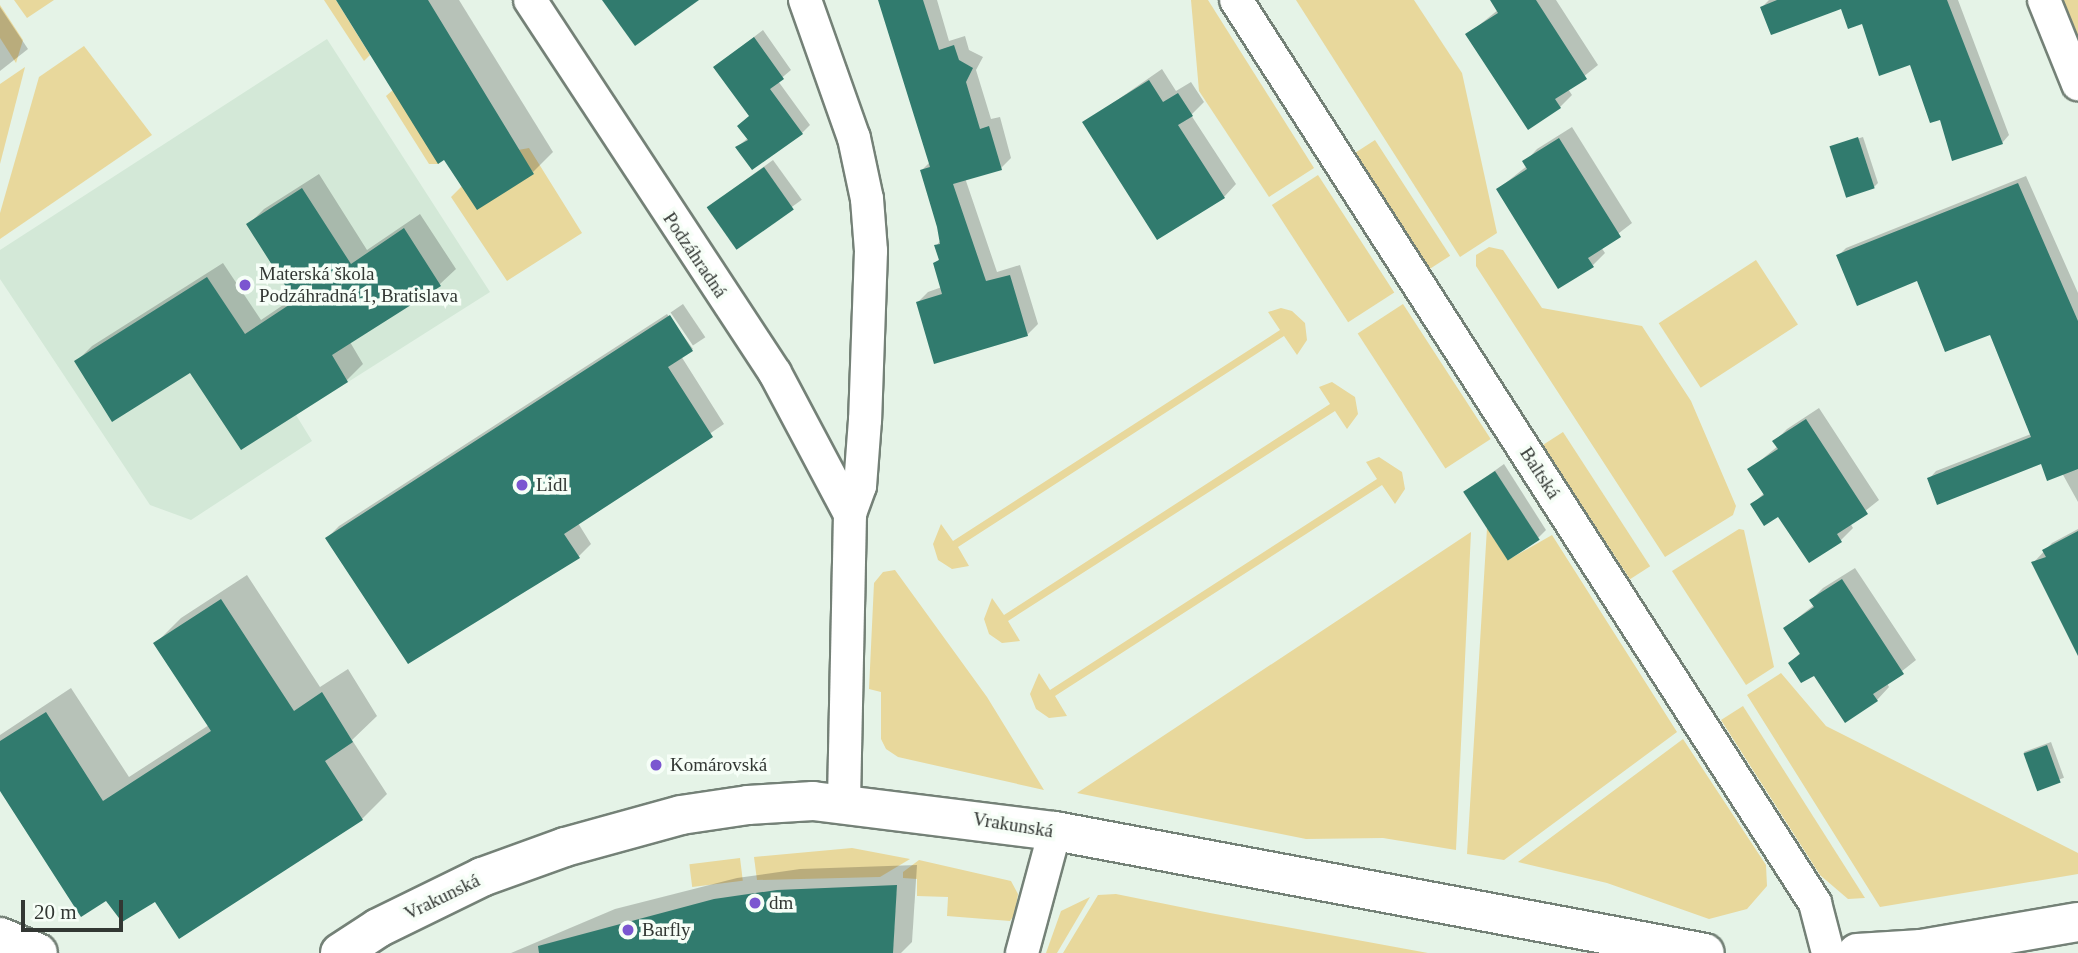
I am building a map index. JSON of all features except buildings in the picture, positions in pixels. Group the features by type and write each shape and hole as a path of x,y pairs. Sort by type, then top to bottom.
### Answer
{"street":[{"name":"Podzáhradná","path":"530,0 775,373 850,514"},
{"name":"Podzáhradná","path":"805,0 854,138 867,199 871,251 860,486 850,514 844,802"},
{"name":"Baltská","path":"1236,0 1815,903 1828,953"},
{"path":"2044,0 2078,84"},
{"name":"Vrakunská","path":"340,953 378,928 482,877 579,842 681,815 748,804 844,802 1055,831 1705,953"},
{"path":"1022,953 1055,831"},
{"path":"1857,953 1921,949 2078,922"},
{"path":"0,937 38,953"},
{"path":"0,944 6,953"}],"shaded area":[{"path":"14,0 54,0 27,18"},
{"path":"324,0 336,0 370,55 364,61"},
{"path":"1191,0 1208,0 1314,168 1269,197 1199,91"},
{"path":"1296,0 1414,0 1462,73 1497,233 1460,257"},
{"path":"2061,0 2078,0 2078,41"},
{"path":"0,5 23,40 16,63 0,38"},
{"name":"Materská škola Podzáhradná 1, Bratislava","path":"327,39 490,292 296,415 312,441 191,520 150,505 0,279 0,250"},
{"path":"84,46 152,135 0,239 0,213 39,77"},
{"path":"25,67 0,164 0,84"},
{"path":"393,90 439,164 429,164 386,96"},
{"path":"1375,140 1450,256 1430,269 1355,153"},
{"path":"529,148 582,233 507,281 451,197 462,186 534,174 518,150"},
{"path":"1318,175 1394,292 1348,322 1272,205"},
{"path":"1489,247 1503,250 1542,308 1642,326 1691,401 1736,506 1733,515 1665,557 1476,266 1476,255"},
{"path":"1756,260 1798,325 1701,388 1659,323"},
{"path":"1403,304 1491,439 1445,468 1358,333"},
{"path":"1281,308 1292,311 1305,323 1307,340 1297,355 1284,336 958,547 969,566 952,569 938,560 933,544 941,524 953,541 1280,330 1268,312"},
{"path":"1332,382 1355,397 1358,414 1347,429 1335,411 1008,621 1020,641 1002,643 989,634 984,619 992,598 1004,615 1330,404 1319,387"},
{"path":"1563,432 1650,566 1630,579 1543,445"},
{"path":"1379,457 1402,472 1405,489 1395,504 1382,485 1055,696 1067,716 1049,718 1036,709 1030,694 1039,673 1050,690 1377,479 1366,462"},
{"path":"1487,528 1508,560 1552,535 1677,732 1504,860 1467,854"},
{"path":"1739,529 1744,530 1774,667 1746,685 1672,571"},
{"path":"1471,532 1456,850 1383,838 1306,839 1077,793"},
{"path":"895,570 987,697 1044,790 898,757 886,749 881,739 881,692 869,689 874,583 883,572"},
{"path":"1781,673 1826,726 2078,853 2078,874 1880,907 1747,695"},
{"path":"1743,706 1865,898 1848,899 1820,875 1721,720"},
{"path":"1683,739 1766,865 1767,886 1747,909 1709,919 1607,883 1518,862"},
{"path":"852,848 910,859 880,877 757,880 754,857"},
{"path":"740,858 743,881 692,887 689,864"},
{"path":"919,860 1011,881 1018,894 1015,914 1010,921 947,916 948,897 917,896 917,879 903,878 903,872"},
{"path":"1116,894 1428,953 1063,953 1098,895"},
{"path":"1090,897 1057,953 1046,953 1061,911"}],"place":[{"name":"Materská škola Podzáhradná 1, Bratislava","path":"245,285"},
{"name":"Lidl","path":"522,485"},
{"name":"Komárovská","path":"656,765"},
{"name":"dm","path":"755,903"},
{"name":"Barfly","path":"628,930"}]}
